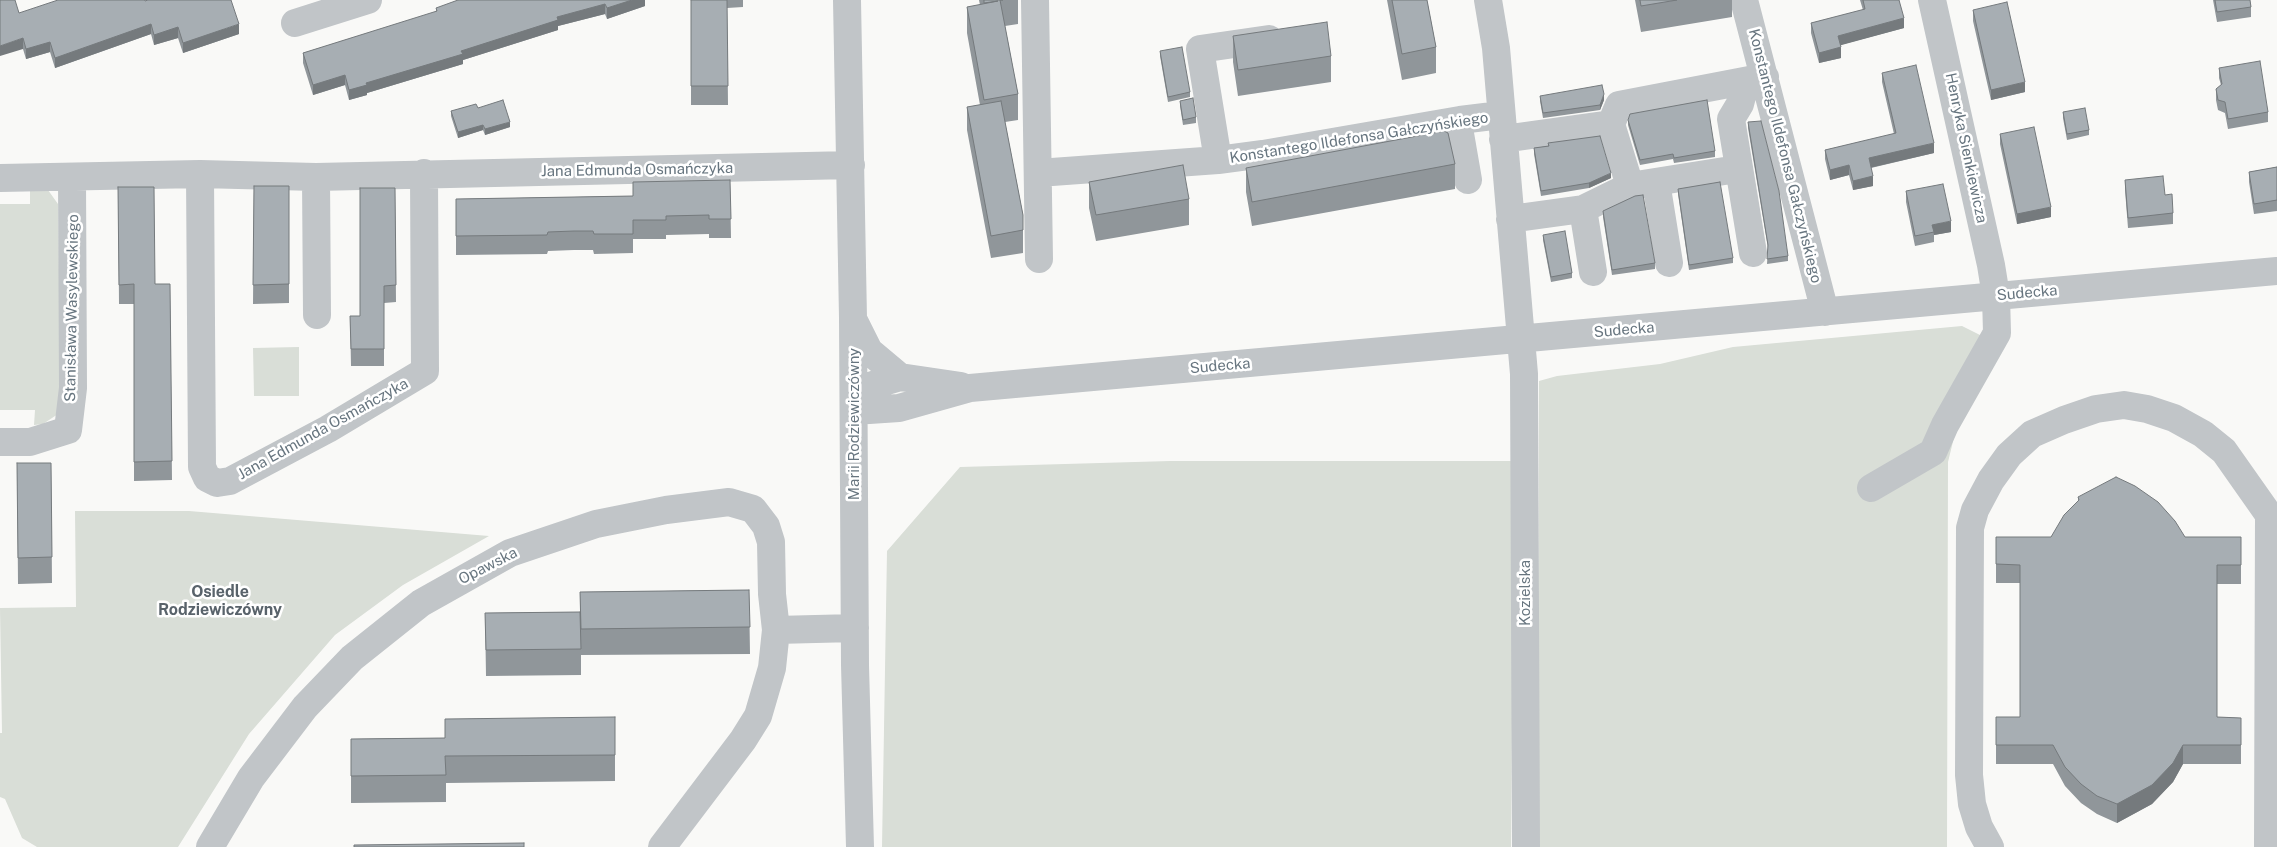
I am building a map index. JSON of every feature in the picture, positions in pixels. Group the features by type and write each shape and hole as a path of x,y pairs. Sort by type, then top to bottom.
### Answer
{"street":[{"name":"Marii Rodziewiczówny","path":"847,0 853,318 855,628 860,847"},
{"path":"1036,0 1039,259"},
{"name":"Konstantego Ildefonsa Gałczyńskiego","path":"1488,0 1496,48 1522,340"},
{"name":"Konstantego Ildefonsa Gałczyńskiego","path":"1744,0 1756,79 1825,312"},
{"name":"Henryka Sienkiewicza","path":"1871,488 1933,452 1945,424 1998,333 1996,296 1961,122 1932,0"},
{"path":"295,23 356,2"},
{"name":"Konstantego Ildefonsa Gałczyńskiego","path":"1218,160 1200,49 1291,36"},
{"path":"1630,186 1611,124 1619,105 1756,79"},
{"path":"1753,254 1731,119 1756,79"},
{"path":"1460,120 1458,128 1468,180"},
{"name":"Konstantego Ildefonsa Gałczyńskiego","path":"1038,173 1218,160 1310,147 1460,120 1502,127"},
{"path":"1502,127 1611,124"},
{"name":"Jana Edmunda Osmańczyka","path":"0,178 200,174 316,176 850,165"},
{"path":"1510,219 1583,209 1630,186 1738,170"},
{"name":"Jana Edmunda Osmańczyka","path":"200,174 202,467 207,478 217,483 230,481 328,429 425,371 424,173"},
{"path":"316,176 317,315"},
{"name":"Stanisława Wasylewskiego","path":"0,442 30,442 68,430 74,388 72,177"},
{"path":"1656,182 1669,263"},
{"path":"1583,209 1593,272"},
{"name":"Sudecka","path":"854,403 898,408 970,388 2277,271"},
{"path":"853,318 869,351 900,377"},
{"name":"Kozielska","path":"1522,340 1524,384 1526,847"},
{"name":"Sudecka","path":"854,403 873,386 900,377 970,388"},
{"path":"1990,847 1979,828 1972,804 1969,775 1970,528 1975,510 2008,454 2032,434 2096,409 2124,405 2147,409 2174,418 2203,434 2224,450 2269,515 2273,678 2268,847"},
{"name":"Opawska","path":"210,847 251,778 284,733 352,658 421,603 510,553 596,524 666,510 728,502 753,509 766,526 771,542 772,594 776,630 772,668 758,716 726,765 662,847"},
{"path":"776,630 855,628"}],"shaded area":[{"path":"30,188 48,190 58,204 61,403 58,414 43,424 34,425 35,410 0,410 0,204 30,204"},
{"path":"1962,326 1986,338 1959,417 1948,462 1947,847 1538,847 1539,381 1557,376 1660,364 1733,347"},
{"path":"299,347 299,396 254,396 253,348"},
{"path":"1170,461 1514,461 1511,847 882,847 887,551 960,467"},
{"path":"75,511 189,511 489,536 403,585 335,635 249,734 178,847 37,847 22,838 5,799 0,797 0,733 2,733 0,608 76,607"}],"building":[{"path":"0,0 15,0 19,13 58,0 231,0 239,24 183,43 178,27 154,35 151,24 55,58 50,42 26,49 23,38 0,46"},
{"path":"458,0 632,0 607,8 605,4 557,17 558,20 461,51 463,54 366,83 367,85 349,90 345,75 313,85 303,53 437,11 436,8"},
{"path":"691,0 727,0 728,86 691,86"},
{"path":"984,0 1000,0 1018,94 984,100 967,7 998,1 984,3"},
{"path":"1392,0 1427,0 1436,47 1402,54"},
{"path":"1640,0 1677,0 1641,6"},
{"path":"1863,0 1899,0 1904,18 1838,36 1841,47 1819,53 1811,23 1865,9"},
{"path":"2215,0 2250,0 2251,7 2217,12"},
{"path":"2007,2 2025,82 1991,90 1973,10"},
{"path":"1327,22 1331,56 1238,70 1233,36"},
{"path":"1182,47 1190,92 1168,97 1160,51"},
{"path":"2260,61 2268,112 2228,119 2225,102 2218,100 2216,89 2222,84 2219,68"},
{"path":"1916,65 1934,143 1869,158 1873,176 1853,181 1849,165 1830,170 1825,150 1896,133 1882,73"},
{"path":"1602,85 1604,94 1600,105 1543,113 1540,96"},
{"path":"1193,98 1196,117 1183,120 1180,101"},
{"path":"503,100 510,122 485,129 483,125 458,132 451,111 476,104 478,108"},
{"path":"1707,100 1715,151 1674,158 1673,154 1640,160 1628,120 1630,114"},
{"path":"1001,101 1023,215 1023,230 991,236 967,107"},
{"path":"2085,108 2089,130 2067,134 2063,112"},
{"path":"1761,121 1779,191 1788,256 1767,259 1768,245 1748,122"},
{"path":"2034,127 2051,207 2017,214 2000,134"},
{"path":"1444,131 1448,133 1455,164 1252,202 1246,168"},
{"path":"1600,136 1611,173 1589,183 1541,191 1534,148 1549,146 1548,143"},
{"path":"1183,165 1189,199 1096,215 1089,182"},
{"path":"2277,167 2277,200 2254,204 2249,172"},
{"path":"2163,176 2165,195 2172,194 2173,213 2128,218 2125,180"},
{"path":"730,180 731,219 709,219 709,215 666,216 666,220 633,220 633,234 594,234 593,231 574,231 548,232 547,235 456,236 456,199 633,196 633,182"},
{"path":"1720,182 1733,258 1689,265 1678,189"},
{"path":"1943,184 1951,221 1932,225 1934,232 1915,236 1906,191"},
{"path":"254,186 289,186 289,284 253,285"},
{"path":"118,187 154,187 155,284 170,284 172,461 134,462 134,284 119,285"},
{"path":"360,188 395,188 396,285 384,286 384,349 351,349 350,316 360,316"},
{"path":"1643,195 1655,263 1612,270 1603,211 1635,196"},
{"path":"1565,231 1572,273 1551,277 1543,235"},
{"path":"17,463 51,463 52,557 18,558"},
{"path":"2116,477 2135,486 2158,502 2175,521 2185,537 2241,537 2241,565 2217,565 2217,717 2241,718 2241,745 2183,745 2173,763 2152,785 2117,804 2097,796 2081,784 2065,767 2053,745 1996,745 1996,717 2020,717 2020,565 1996,564 1996,537 2051,537 2064,515 2079,500 2078,497"},
{"path":"749,590 750,627 581,629 580,592"},
{"path":"580,612 581,649 486,650 485,613"},
{"path":"615,717 615,755 445,756 446,775 351,776 351,739 445,738 445,719"},
{"path":"524,843 524,847 354,847 354,845"}],"district":[{"name":"Osiedle Rodziewiczówny","path":"220,601"}]}
